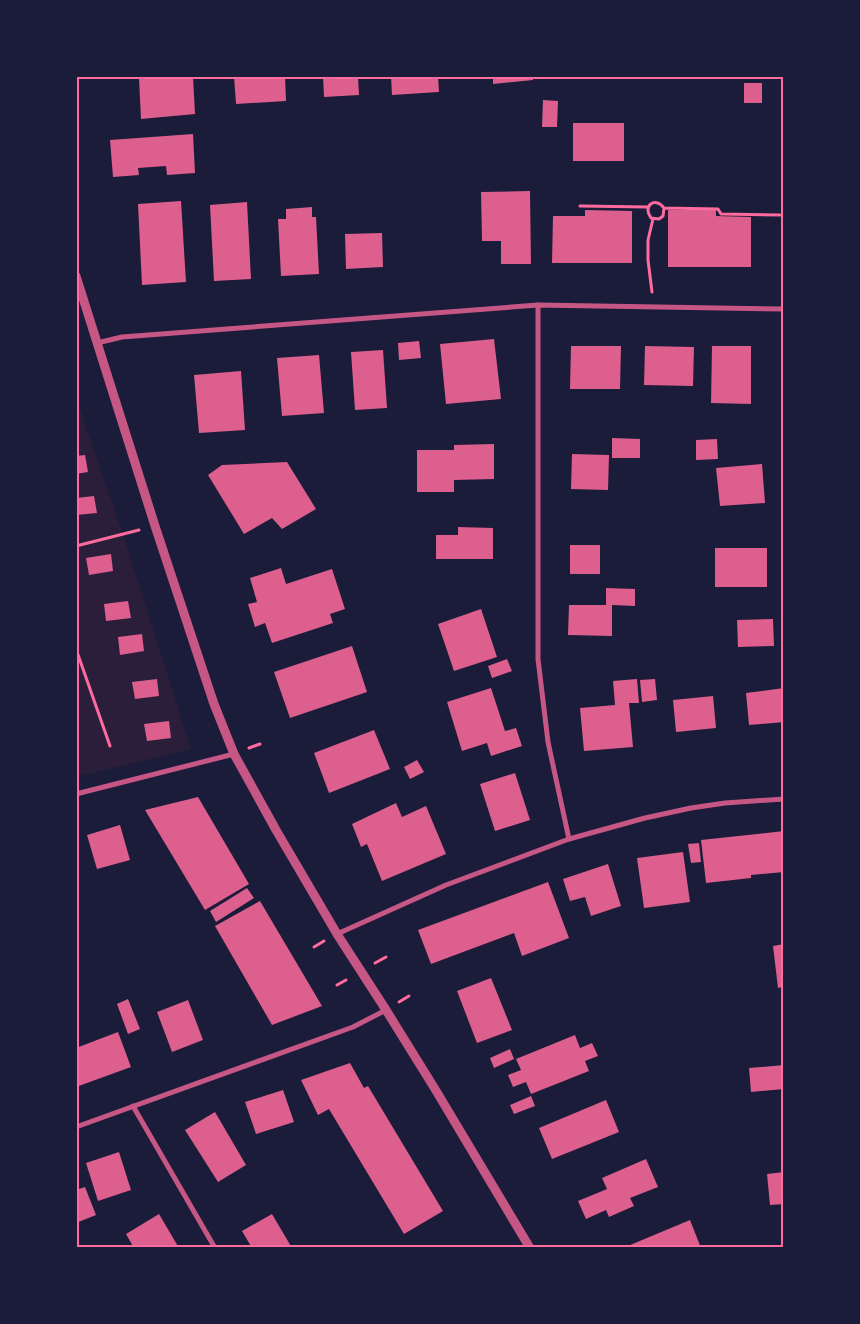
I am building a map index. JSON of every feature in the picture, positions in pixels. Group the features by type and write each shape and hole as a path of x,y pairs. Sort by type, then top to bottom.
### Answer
{"street":[{"path":"76,276 214,704 234,754 337,934 386,1010 530,1248"},
{"path":"538,306 538,659 548,742 569,839"},
{"path":"97,343 122,337 538,306 784,309"},
{"path":"76,794 234,754"},
{"path":"337,934 446,885 569,839 644,818 692,808 725,803 784,799"},
{"path":"76,1127 353,1027 386,1010"},
{"path":"133,1106 215,1248"}],"path":[{"path":"580,206 648,207 655,202 664,208 718,209 722,214 780,215"},
{"path":"648,207 650,218 653,219 663,216 664,208"},
{"path":"652,307 648,240 653,219"},
{"path":"76,546 123,534"},
{"path":"76,649 110,746"}],"shaded area":[{"path":"76,398 123,534 191,749 76,777"}],"building":[{"path":"193,76 195,114 141,119 139,78"},
{"path":"234,76 285,76 286,101 236,104"},
{"path":"323,76 358,76 359,95 324,97"},
{"path":"391,76 438,76 439,92 392,95"},
{"path":"493,76 533,76 533,80 493,84"},
{"path":"744,83 762,83 762,103 744,103"},
{"path":"543,100 558,101 557,127 542,127"},
{"path":"573,123 624,123 624,161 573,161"},
{"path":"193,134 195,173 167,175 166,166 138,168 139,175 113,177 110,140"},
{"path":"530,191 531,264 501,264 501,241 482,241 481,192"},
{"path":"181,201 186,282 142,285 138,204"},
{"path":"247,202 251,279 214,281 210,205"},
{"path":"312,207 312,217 316,217 319,274 281,276 278,219 286,219 286,209"},
{"path":"585,210 632,211 632,263 552,263 553,216 585,216"},
{"path":"668,210 716,210 716,216 751,217 751,267 668,267"},
{"path":"382,233 383,267 346,269 345,234"},
{"path":"494,339 501,399 446,404 440,344"},
{"path":"419,341 421,358 399,360 398,343"},
{"path":"571,346 621,346 620,389 570,389"},
{"path":"645,346 694,347 693,386 644,385"},
{"path":"712,346 751,346 751,404 711,403"},
{"path":"383,350 387,408 355,410 351,352"},
{"path":"319,355 324,413 282,416 277,358"},
{"path":"241,371 245,430 199,433 194,375"},
{"path":"612,438 640,439 640,458 612,458"},
{"path":"717,439 718,459 696,460 696,440"},
{"path":"494,444 494,479 454,480 454,492 417,492 417,450 454,450 454,445"},
{"path":"572,454 609,455 608,490 571,489"},
{"path":"85,455 88,472 76,474 76,456"},
{"path":"287,462 316,509 282,529 272,518 244,534 208,475 222,465"},
{"path":"762,464 765,503 720,506 716,468"},
{"path":"94,496 97,513 76,515 76,498"},
{"path":"458,527 493,528 493,559 436,559 436,535 458,535"},
{"path":"570,545 600,545 600,574 570,574"},
{"path":"715,548 767,548 767,587 715,587"},
{"path":"111,554 113,571 89,575 86,558"},
{"path":"281,568 286,584 332,569 345,609 330,614 333,623 272,643 265,623 255,627 248,604 257,602 250,578"},
{"path":"606,588 635,589 635,606 612,605 612,636 568,635 569,605 606,605"},
{"path":"128,601 131,618 106,621 104,604"},
{"path":"481,609 497,657 454,671 438,624"},
{"path":"773,619 774,646 738,647 737,620"},
{"path":"142,634 144,651 120,655 118,637"},
{"path":"352,646 367,692 290,718 274,672"},
{"path":"507,659 512,671 492,678 488,666"},
{"path":"157,679 159,696 135,699 132,682"},
{"path":"637,679 639,703 629,703 633,747 584,751 580,708 615,705 613,681"},
{"path":"655,679 657,700 642,702 640,680"},
{"path":"491,688 505,731 516,728 522,746 491,756 487,743 462,751 447,702"},
{"path":"784,688 784,722 749,725 746,693"},
{"path":"713,696 716,728 676,732 673,700"},
{"path":"169,721 171,738 147,741 144,724"},
{"path":"374,730 390,769 329,793 314,753"},
{"path":"417,760 424,772 410,779 404,767"},
{"path":"515,773 530,820 495,831 480,784"},
{"path":"198,797 249,884 205,910 145,810"},
{"path":"396,803 402,817 426,806 446,854 382,881 367,844 361,847 352,824"},
{"path":"120,825 130,860 97,869 87,835"},
{"path":"784,831 784,872 751,875 751,878 706,883 701,840"},
{"path":"699,843 701,862 691,863 688,844"},
{"path":"683,852 690,902 644,908 637,858"},
{"path":"608,864 621,906 591,916 585,897 570,901 563,879"},
{"path":"548,882 569,938 522,956 514,933 431,964 418,930"},
{"path":"247,888 254,898 216,922 210,911"},
{"path":"260,901 322,1006 272,1025 215,926"},
{"path":"784,944 783,995 782,987 778,988 773,946"},
{"path":"491,978 512,1030 477,1043 457,991"},
{"path":"128,999 140,1029 128,1034 117,1004"},
{"path":"188,1000 203,1040 172,1052 157,1012"},
{"path":"118,1032 131,1067 76,1087 76,1048"},
{"path":"575,1035 580,1048 592,1043 598,1056 585,1061 589,1071 531,1094 526,1082 513,1087 508,1075 521,1070 516,1059"},
{"path":"510,1049 514,1059 494,1068 490,1058"},
{"path":"350,1063 364,1088 368,1086 443,1211 404,1234 329,1109 318,1115 301,1080"},
{"path":"784,1065 784,1089 751,1092 749,1068"},
{"path":"283,1090 294,1122 256,1134 245,1102"},
{"path":"531,1096 535,1106 514,1114 510,1105"},
{"path":"606,1100 619,1132 552,1159 539,1128"},
{"path":"215,1112 246,1165 218,1182 185,1130"},
{"path":"119,1152 131,1190 98,1201 86,1163"},
{"path":"646,1159 658,1187 630,1198 634,1206 609,1217 606,1210 586,1219 578,1201 607,1189 602,1178"},
{"path":"784,1172 784,1204 770,1205 767,1174"},
{"path":"85,1187 96,1215 76,1223 76,1190"},
{"path":"159,1214 179,1248 134,1248 126,1234"},
{"path":"272,1214 292,1248 252,1248 242,1231"},
{"path":"690,1220 701,1248 623,1248"}]}
